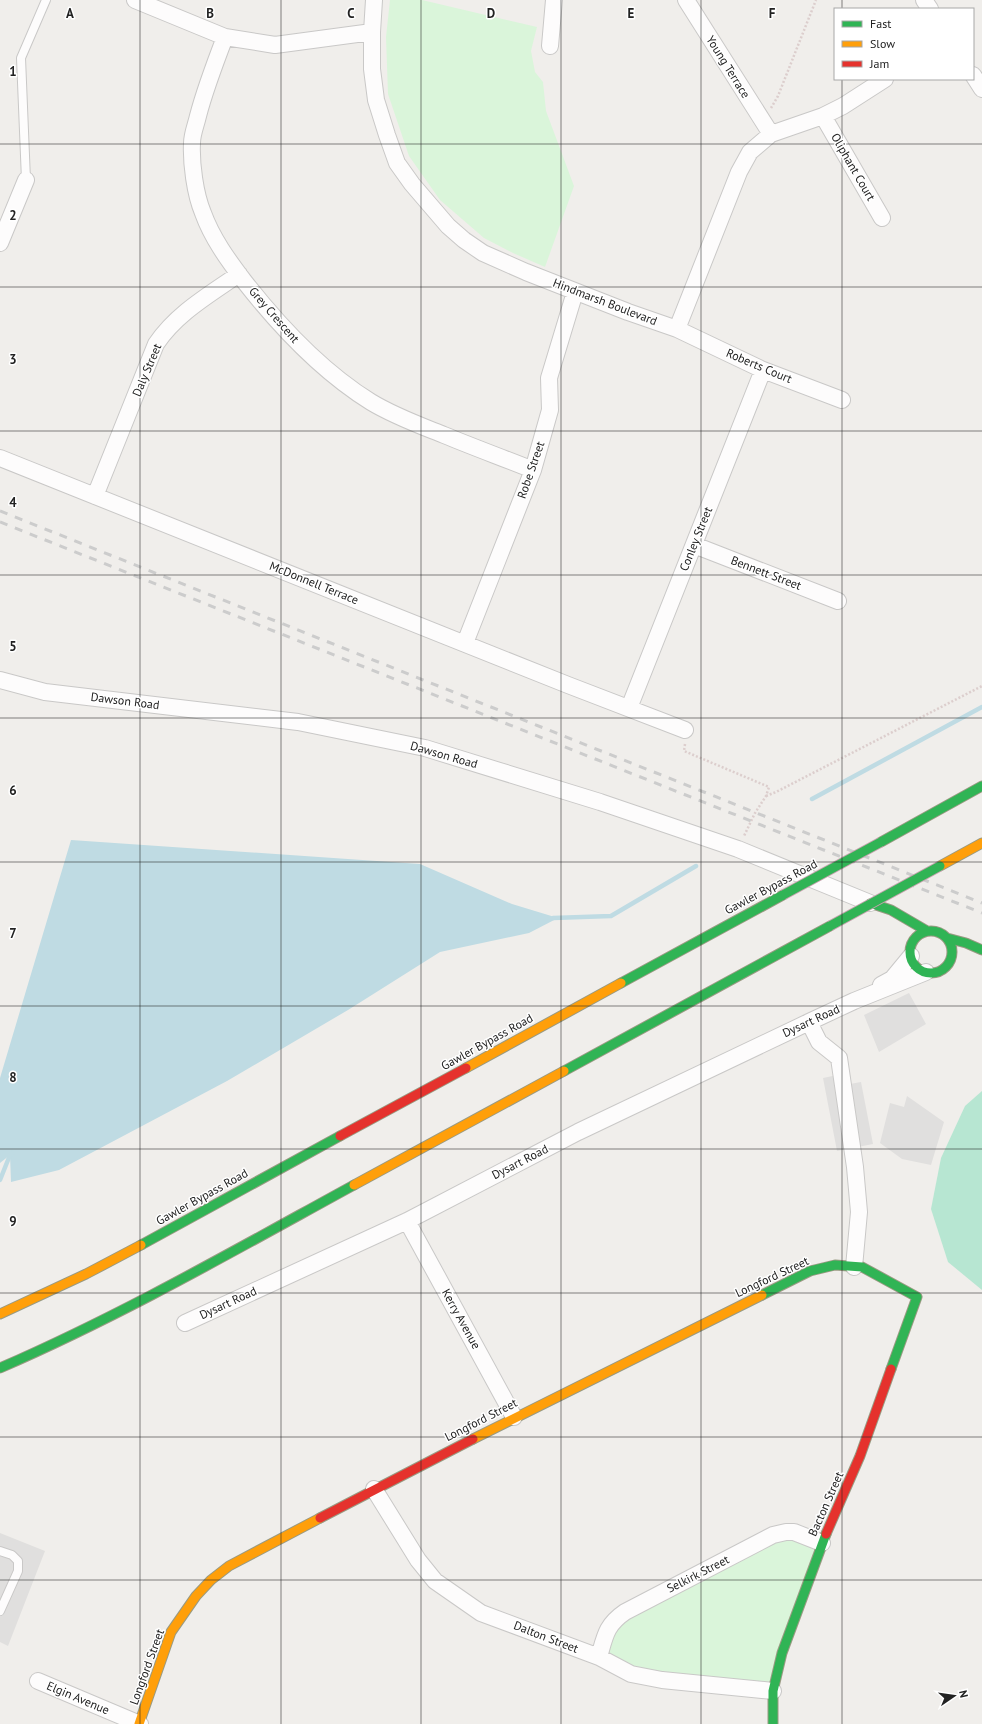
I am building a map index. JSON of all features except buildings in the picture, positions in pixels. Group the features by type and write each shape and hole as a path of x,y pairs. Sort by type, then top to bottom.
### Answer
{"main road":[{"name":"Gawler Bypass Road","path":"0,1314 86,1274 982,786"},
{"path":"0,1368 55,1344 183,1278 982,843"},
{"name":"Dawson Road","path":"870,903 885,918"},
{"name":"Dawson Road","path":"870,903 891,910 927,931"},
{"path":"910,953 914,940 920,934 927,931 938,933 947,938 966,943 982,950"},
{"path":"905,941 913,963 919,969 926,972 938,972 953,962 952,951 947,938"},
{"name":"Longford Street","path":"139,1724 171,1632 196,1596 211,1580 229,1566 514,1416 810,1271 835,1265 862,1267 917,1297"},
{"name":"Bacton Street","path":"773,1724 773,1692 782,1653 822,1543 860,1456 917,1297"}],"street":[{"path":"135,0 225,37 275,45 372,32"},
{"name":"Hindmarsh Boulevard","path":"374,0 372,69 376,100 397,163 412,184 448,226 464,240 490,256 575,292 677,329"},
{"path":"550,46 554,0"},
{"name":"Young Terrace","path":"686,0 770,134"},
{"name":"Grey Crescent","path":"225,37 207,84 192,141 192,155 198,199 202,212 219,245 239,274 266,309 303,348 338,379 371,402 406,420 533,470"},
{"path":"974,77 982,89"},
{"path":"677,329 739,172 750,152 770,134 823,116 843,106 883,80"},
{"name":"Oliphant Court","path":"823,116 882,218"},
{"path":"0,243 26,180"},
{"name":"Daly Street","path":"95,496 156,344 180,316 239,274"},
{"name":"Robe Street","path":"465,644 533,470 550,410 549,378 575,292"},
{"name":"Roberts Court","path":"677,329 763,370 842,400"},
{"name":"Conley Street","path":"629,708 763,370"},
{"name":"McDonnell Terrace","path":"0,458 465,644 685,730"},
{"name":"Bennett Street","path":"694,545 838,601"},
{"name":"Dawson Road","path":"0,680 45,692 298,722 425,748 600,802 738,849 870,903"},
{"name":"Dysart Road","path":"854,1001 892,979 910,953"},
{"name":"Dysart Road","path":"185,1323 407,1221 578,1132 809,1022 854,1001 926,972"},
{"path":"809,1022 819,1042 839,1058 855,1167 858,1204 854,1267"},
{"name":"Kerry Avenue","path":"407,1221 514,1416"},
{"name":"Dalton Street","path":"374,1489 410,1549 435,1581 480,1613 599,1657 631,1674 662,1680 773,1692"},
{"name":"Selkirk Street","path":"599,1657 608,1628 613,1620 625,1612 766,1539 786,1532 794,1532 822,1543"},
{"name":"Elgin Avenue","path":"38,1681 139,1724"}],"lane":[{"path":"26,180 21,58 46,0"},
{"path":"0,1551 12,1555 18,1562 18,1571 0,1611"}],"path":[{"path":"759,116 772,108 778,96 816,0"},
{"path":"766,796 982,686"},
{"path":"685,730 684,751 769,787 766,796 755,813 738,849"}],"green space":[{"path":"390,0 422,0 537,27 531,51 535,72 543,82 546,111 574,186 545,267 484,238 440,200 409,156 388,94 386,37"},
{"path":"982,1091 982,1290 948,1262 931,1209 941,1158 965,1106"},
{"path":"773,1535 822,1543 773,1691 662,1680 599,1657 608,1628"}],"shaded area":[{"path":"909,993 926,1024 879,1052 864,1015"},
{"path":"847,1073 850,1084 861,1082 873,1144 837,1151 823,1078"},
{"path":"907,1096 944,1122 931,1165 902,1159 880,1143 890,1103 904,1107"},
{"path":"0,1533 45,1551 8,1646 0,1642"}],"water":[{"path":"71,840 420,864 512,904 558,918 529,933 440,952 348,1010 227,1081 59,1170 11,1182 10,1155 0,1163 0,1078"}],"waterway":[{"path":"812,799 982,707"},
{"path":"553,918 611,916 696,866"},
{"path":"0,1180 10,1155 15,1151"}],"railway":[{"path":"0,511 982,903"},
{"path":"0,522 982,913"}],"traffic: fast":[{"path":"881,842 982,786"},
{"path":"783,895 881,842"},
{"path":"830,926 940,866"},
{"path":"621,983 783,895"},
{"path":"870,903 891,910 927,931"},
{"path":"564,1071 830,926"},
{"path":"931,931 946,937 952,952 946,967 931,973 916,967 910,952 916,937 931,931"},
{"path":"947,938 966,943 982,950"},
{"path":"141,1245 340,1136"},
{"path":"0,1368 45,1348 135,1304 354,1185"},
{"path":"762,1295 810,1271 835,1265 862,1267 917,1297 891,1369"},
{"path":"773,1724 773,1691 782,1653 826,1534"}],"traffic: slow":[{"path":"940,866 982,843"},
{"path":"466,1068 621,983"},
{"path":"354,1185 564,1071"},
{"path":"0,1314 86,1274 141,1245"},
{"path":"473,1439 762,1295"},
{"path":"139,1724 171,1632 196,1596 211,1580 229,1566 320,1518"}],"traffic: jam":[{"path":"340,1136 466,1068"},
{"path":"826,1534 860,1456 891,1369"},
{"path":"320,1518 473,1439"}]}
